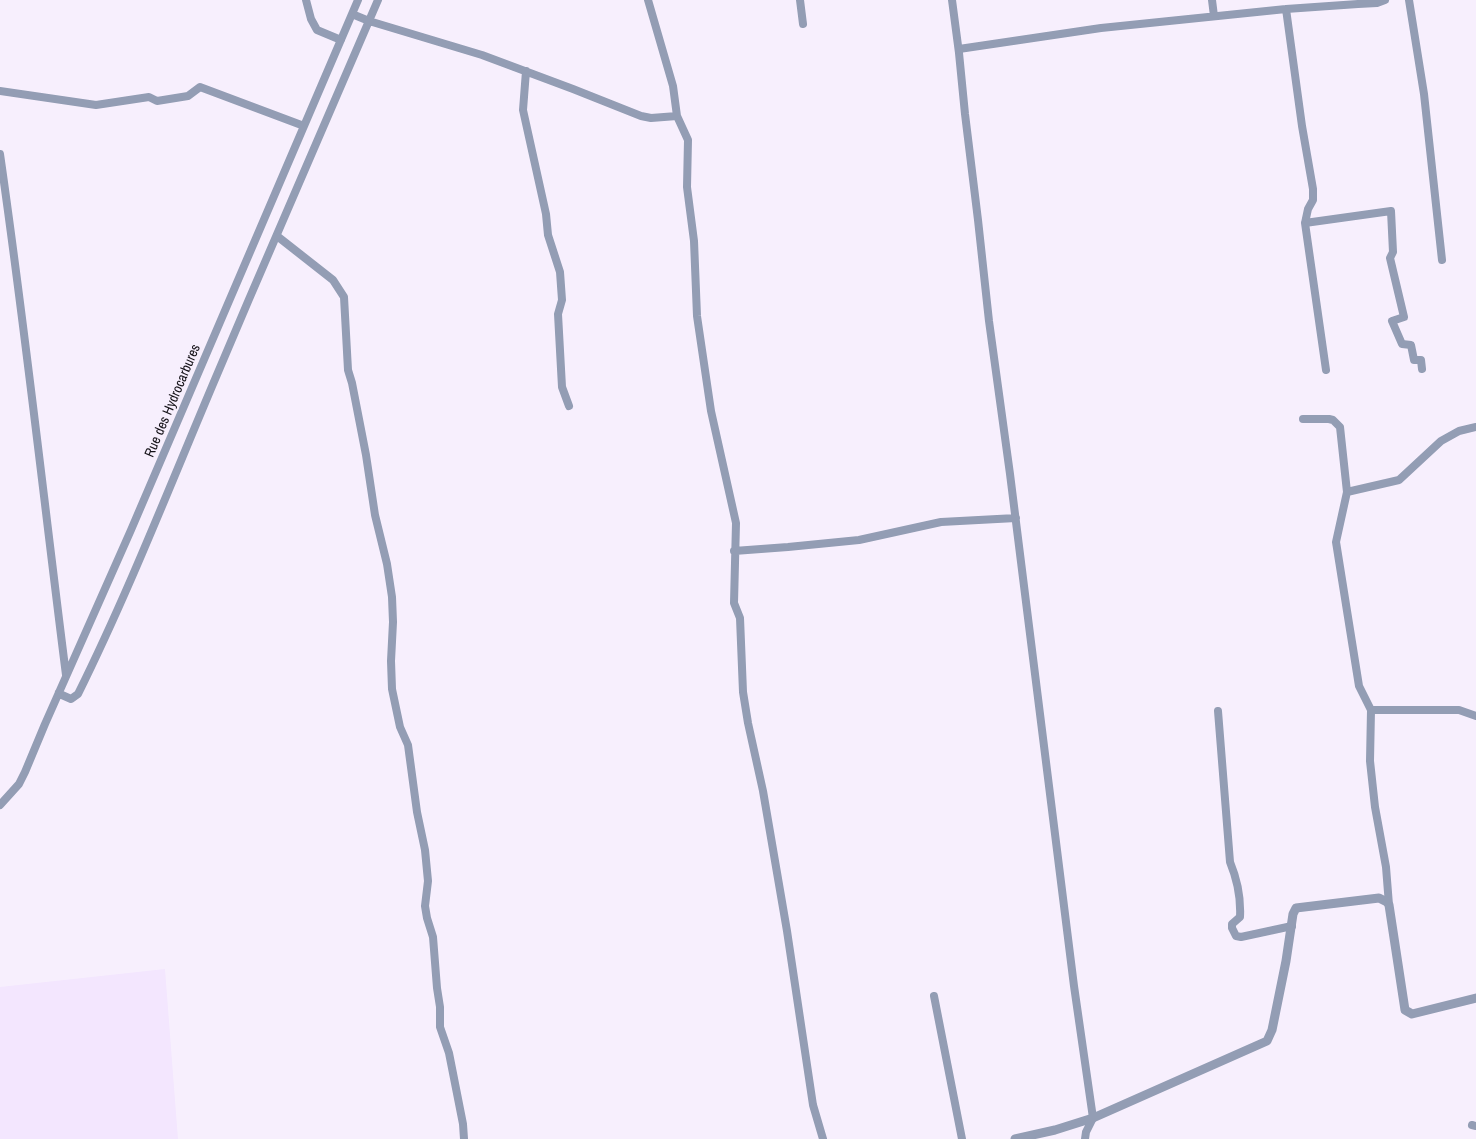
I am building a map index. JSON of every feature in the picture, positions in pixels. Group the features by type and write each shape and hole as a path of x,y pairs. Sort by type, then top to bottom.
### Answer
{"street":[{"path":"306,0 316,30 341,40"},
{"name":"Rue des Hydrocarbures","path":"0,805 19,784 25,772 358,0"},
{"path":"59,692 71,699 78,694 100,649 378,0"},
{"path":"648,0 673,86 677,116 688,140 687,187 694,240 697,316 712,411 736,522 734,602 740,618 743,692 763,791 787,931 812,1105 823,1139"},
{"path":"800,0 803,24"},
{"path":"952,0 988,321 1016,518 1055,842 1093,1118 1086,1132 1085,1139"},
{"path":"1212,0 1214,16"},
{"path":"959,49 1101,28 1286,9 1300,4 1358,4 1386,0"},
{"path":"1409,0 1424,94 1442,260"},
{"path":"1286,9 1302,126 1313,189 1313,200 1308,209 1305,223 1326,370"},
{"path":"352,14 369,21 482,55 641,116 651,118 677,116"},
{"path":"526,71 523,110 546,214 548,235 560,272 562,300 558,314 562,387 569,406"},
{"path":"0,90 99,105 149,97 158,101 188,96 200,87 304,126"},
{"path":"0,154 18,275 66,676"},
{"path":"1305,223 1391,211 1393,252 1390,258 1404,317 1392,322 1402,344 1411,345 1414,360 1421,360 1422,369"},
{"path":"277,236 333,280 344,297 348,370 392,597 394,622 391,654 392,689 400,727 408,745 417,812 425,850 428,880 425,906 433,937 440,1007 440,1027 449,1053 463,1124 464,1139"},
{"path":"1303,419 1329,418 1340,427 1347,492 1336,542 1359,686 1371,710 1370,761 1375,807 1386,867 1389,905 1405,1010 1412,1014 1476,998"},
{"path":"1347,492 1399,480 1441,441 1459,431 1476,427"},
{"path":"734,550 859,540 940,522 1016,518"},
{"path":"1371,710 1459,710 1476,716"},
{"path":"1218,711 1230,862 1235,874 1240,904 1240,916 1232,924 1232,928 1236,936 1241,937 1292,926"},
{"path":"1015,1139 1055,1130 1093,1118 1267,1041 1272,1030 1293,914 1296,908 1379,898 1389,905"},
{"path":"934,996 962,1139"}],"shaded area":[{"path":"165,969 178,1139 0,1139 0,987"}]}
